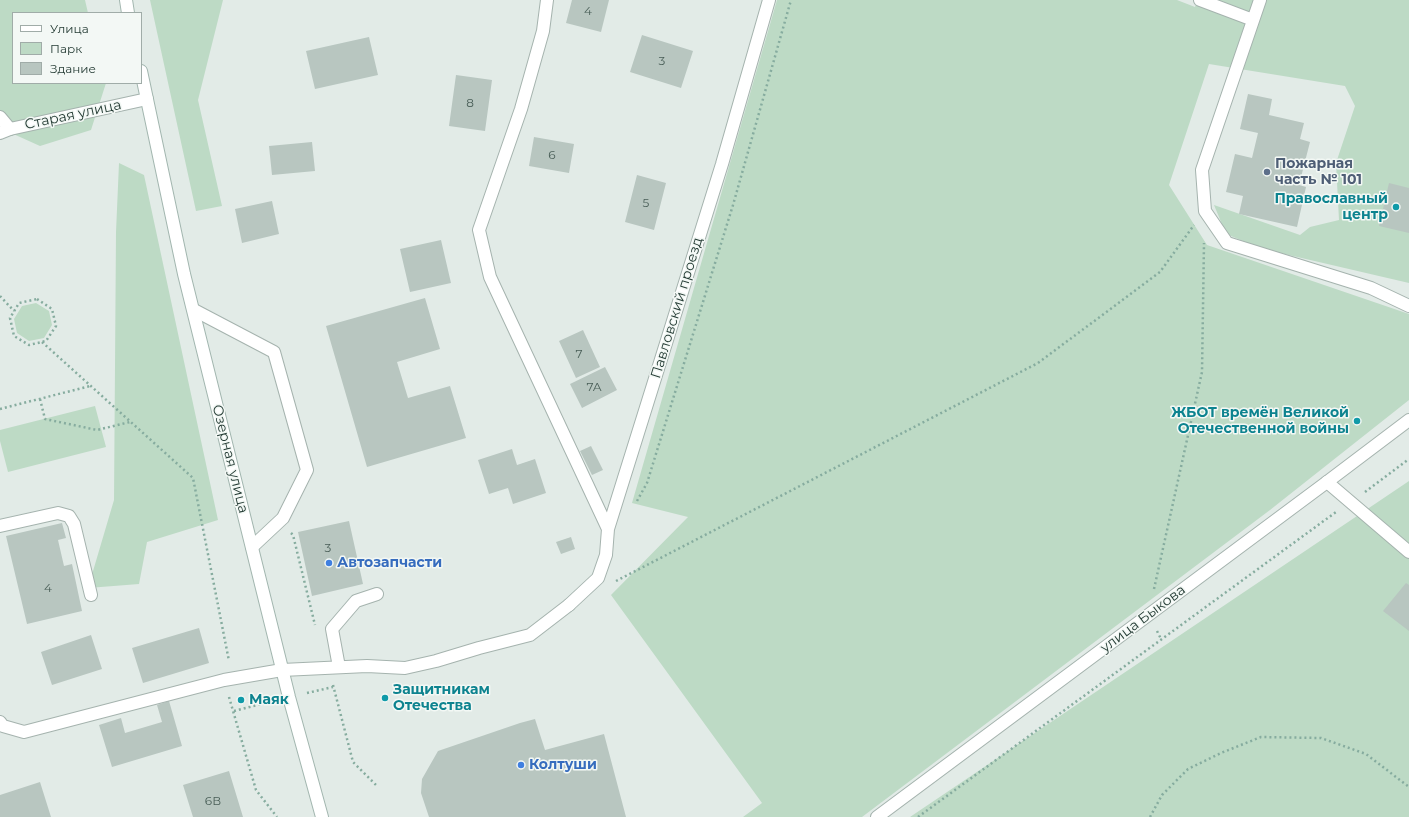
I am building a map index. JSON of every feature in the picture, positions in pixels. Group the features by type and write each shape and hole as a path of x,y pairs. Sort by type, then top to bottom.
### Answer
{"street":[{"path":"126,0 128,12"},
{"path":"547,0 543,31 521,109 479,230 490,277 608,529"},
{"name":"Павловский проезд","path":"1,726 24,732 228,679 282,670 367,666 405,668 436,662 479,648 530,635 570,605 598,578 606,555 608,529 722,164 769,0"},
{"path":"1200,0 1253,20"},
{"path":"1260,0 1202,170 1205,211 1227,243 1372,288 1409,306"},
{"name":"Озерная улица","path":"142,76 184,274 282,670 304,756 322,817"},
{"name":"Старая улица","path":"5,131 147,99"},
{"path":"0,116 5,131"},
{"path":"194,310 274,352 307,470 283,518 252,547"},
{"name":"улица Быкова","path":"877,817 1409,420"},
{"path":"1327,482 1409,552"},
{"path":"0,526 58,513 69,516 74,524 91,595"},
{"path":"339,667 332,629 356,601 377,594"}],"path":[{"path":"636,502 647,483 728,220 791,0"},
{"path":"612,583 1038,363 1160,272 1205,211"},
{"path":"1161,639 1148,616 1202,372 1204,242"},
{"path":"0,296 14,311"},
{"path":"36,299 52,309 56,326 46,341 29,345 14,336 10,318 14,311 19,303 36,299"},
{"path":"42,342 192,478 228,679 256,790 277,817"},
{"path":"0,409 90,386"},
{"path":"40,399 45,419 97,430 130,422"},
{"path":"918,817 1409,459"},
{"path":"1150,817 1162,794 1188,769 1221,753 1261,737 1321,738 1366,754 1409,787"}],"green space":[{"path":"0,0 85,0 88,12 12,12 12,84 106,84 91,130 40,146 0,128"},
{"path":"150,0 223,0 198,100 222,206 196,211"},
{"path":"777,0 1177,0 1195,7 1198,0 1409,0 1409,283 1263,249 1226,234 1214,205 1300,235 1310,227 1339,220 1336,163 1355,106 1345,86 1209,64 1169,185 1207,245 1409,314 1409,400 1270,510 862,817 743,817 762,803 611,595 688,517 632,503"},
{"path":"119,163 144,175 218,520 147,542 139,584 88,588 114,500 116,232"},
{"path":"36,303 49,311 52,325 44,338 29,341 17,333 14,319 22,306"},
{"path":"95,406 106,447 8,472 0,441 0,430"},
{"path":"1409,481 1409,817 910,817"}],"building":[{"path":"572,0 609,0 601,32 566,23"},
{"path":"642,35 693,51 681,88 630,72"},
{"path":"369,37 378,75 315,89 306,51"},
{"path":"456,75 492,80 485,131 449,126"},
{"name":"Пожарная часть № 101","path":"1248,94 1272,99 1269,115 1304,123 1300,139 1310,142 1299,185 1306,187 1297,227 1239,214 1243,196 1226,192 1235,154 1252,158 1258,133 1240,129"},
{"path":"534,137 574,144 569,173 529,166"},
{"path":"312,142 315,171 272,175 269,146"},
{"path":"637,175 666,183 654,230 625,222"},
{"name":"Православный центр","path":"1389,183 1409,188 1409,233 1379,226"},
{"path":"272,201 279,234 242,243 235,209"},
{"path":"441,240 451,283 410,292 400,249"},
{"path":"425,298 440,349 397,362 408,398 450,386 466,438 367,467 326,326"},
{"path":"583,330 600,367 576,378 559,341"},
{"path":"605,367 617,390 582,408 570,384"},
{"path":"591,446 603,470 592,475 580,451"},
{"path":"512,449 517,465 535,459 546,493 513,504 508,488 489,494 478,460"},
{"path":"349,521 363,584 312,596 298,532"},
{"path":"62,523 66,538 58,540 64,566 72,564 82,611 27,624 6,536"},
{"path":"571,537 575,549 561,554 556,542"},
{"path":"1406,583 1409,585 1409,631 1383,611"},
{"path":"199,628 209,663 143,683 132,648"},
{"path":"91,635 102,669 52,685 41,652"},
{"path":"169,701 182,746 112,767 99,725 121,718 125,733 162,722 157,705"},
{"name":"Колтуши","path":"535,719 545,750 604,734 626,817 429,817 421,793 422,779 438,751"},
{"path":"229,771 243,817 193,817 183,785"},
{"path":"40,782 51,817 0,817 0,795"}],"place":[{"name":"Пожарная часть № 101","path":"1267,172"},
{"name":"Православный центр","path":"1396,207"},
{"name":"ЖБОТ времён Великой Отечественной войны","path":"1357,421"},
{"name":"Автозапчасти","path":"329,563"},
{"name":"Защитникам Отечества","path":"385,698"},
{"name":"Маяк","path":"241,700"},
{"name":"Колтуши","path":"521,765"}]}
